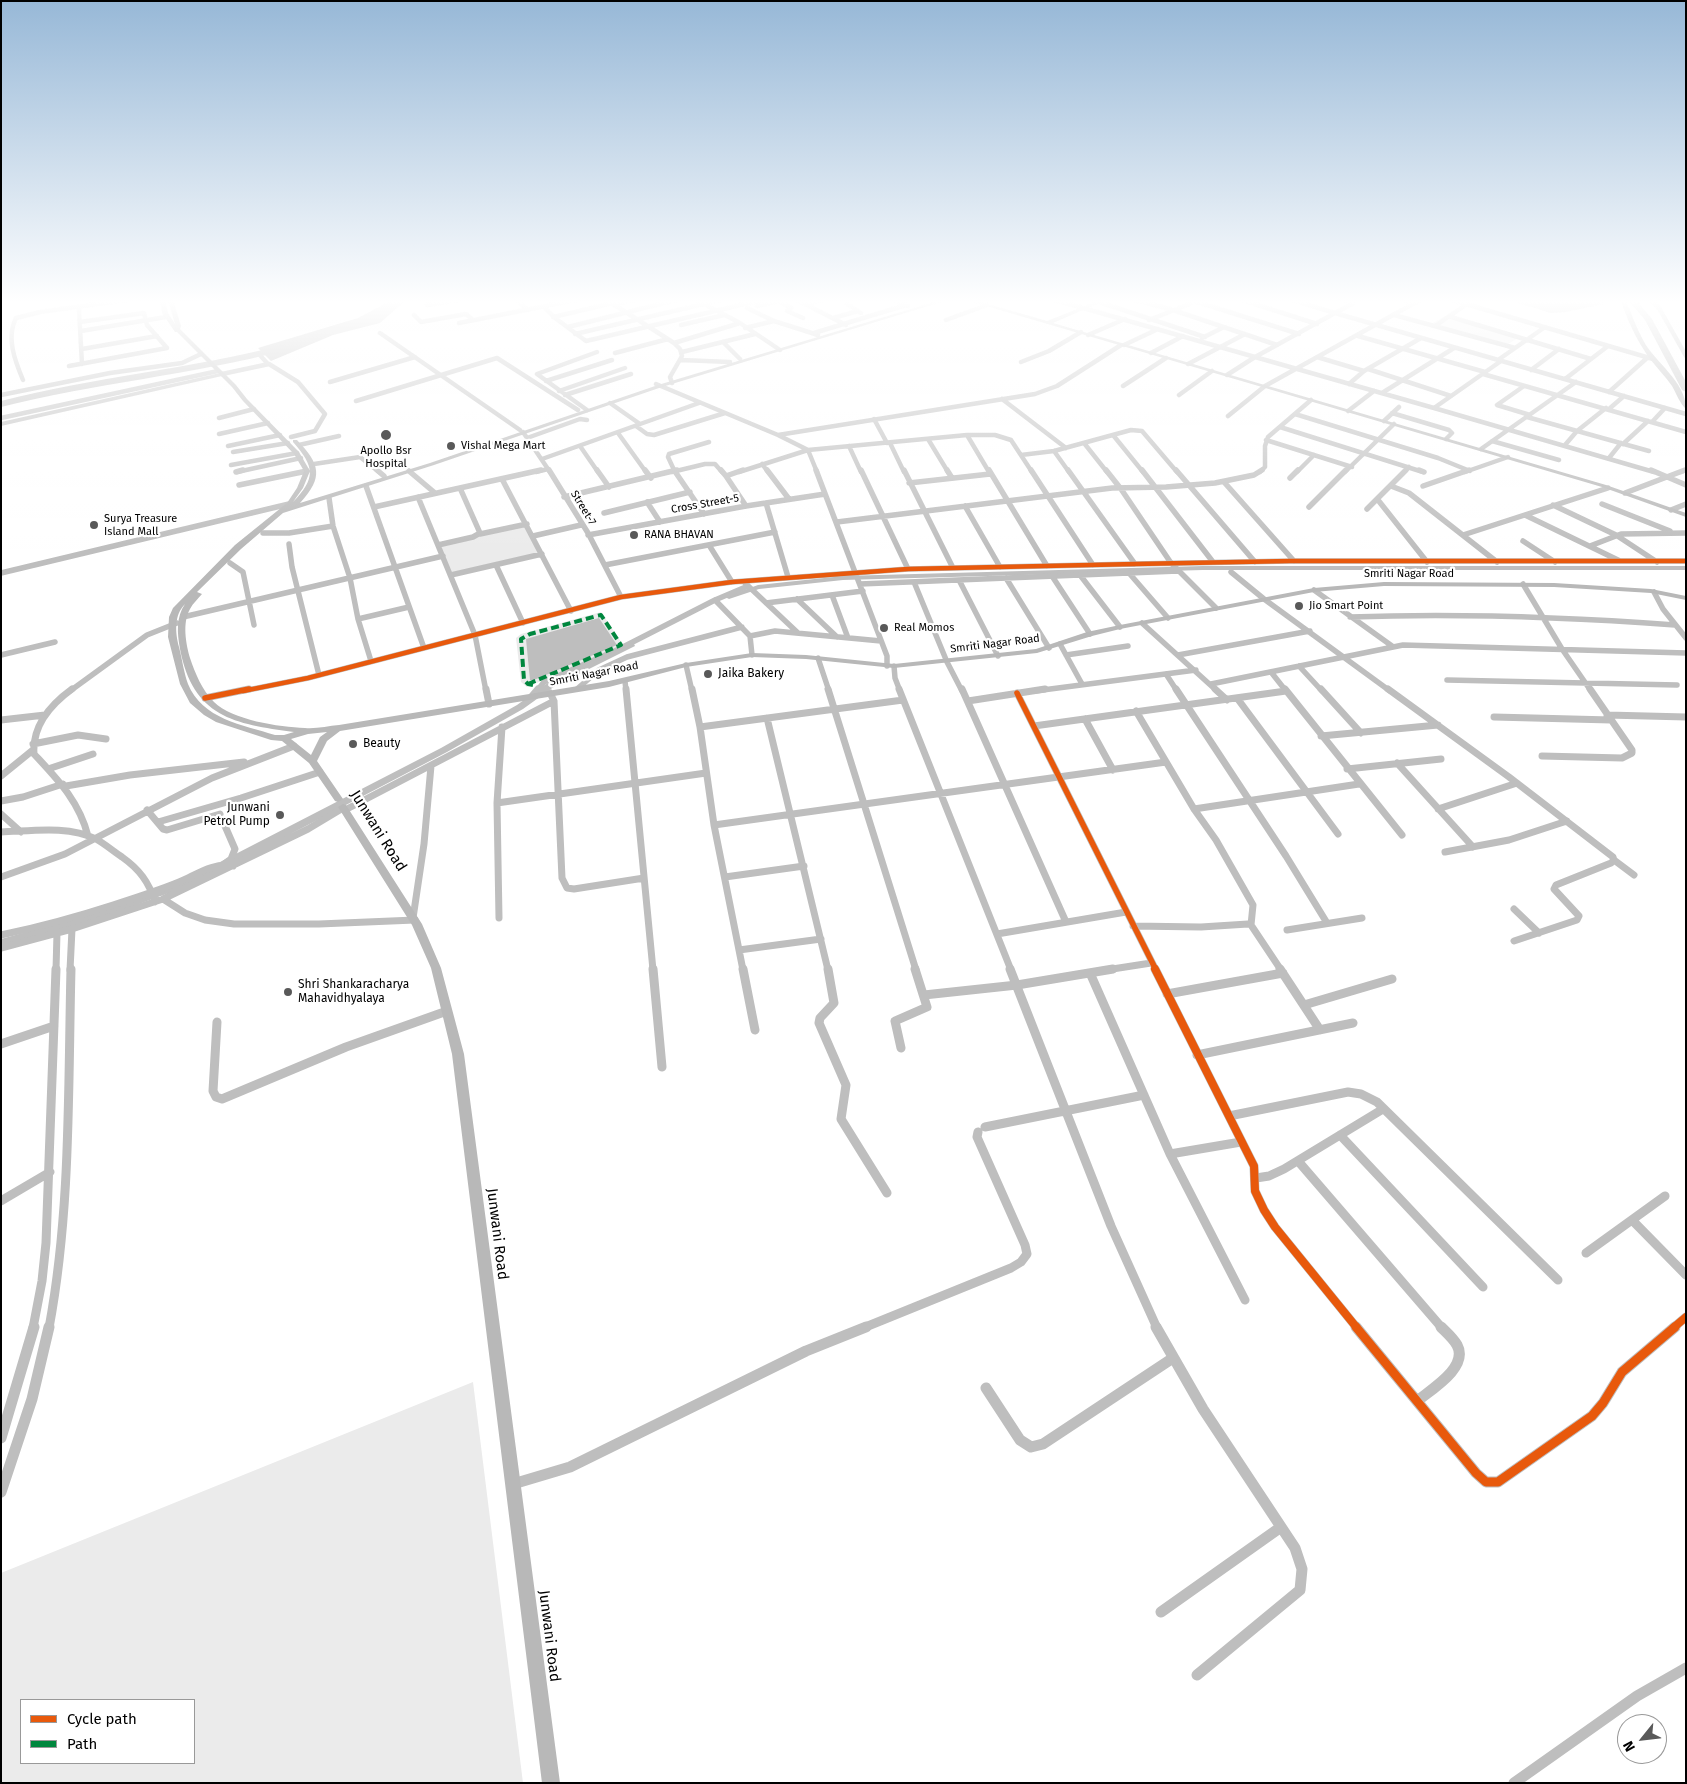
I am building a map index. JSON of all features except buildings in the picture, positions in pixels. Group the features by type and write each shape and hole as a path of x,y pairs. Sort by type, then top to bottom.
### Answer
{"main road":[{"path":"231,383 280,435 289,440"},
{"path":"290,506 329,498 409,472 523,433 583,409 664,383"},
{"path":"1256,383 1625,493 1686,516"},
{"path":"1673,383 1686,407"},
{"path":"583,409 610,403 658,385"},
{"path":"234,386 243,390 299,452 314,464 316,471 314,481 299,501"},
{"path":"172,624 177,608 187,596 238,547 280,511 299,501 523,433"},
{"path":"299,452 307,471 290,506 196,596 186,608 182,620 181,637 195,682 205,698 218,710 244,720 308,731"},
{"name":"Smriti Nagar Road","path":"308,731 339,728 532,696 552,697 578,689 625,681 686,666 752,655 818,658 891,666 998,656 1049,648 1090,634 1120,627 1314,590 1384,584 1523,584 1654,592 1686,598"},
{"name":"Junwani Road","path":"172,624 172,637 184,684 194,701 207,713 219,720 274,738 284,738 308,731"},
{"path":"177,659 186,657"},
{"path":"312,761 322,740 339,728"},
{"name":"Junwani Road","path":"284,738 312,761 320,772 414,919 436,968 458,1054 551,1783"}],"street":[{"path":"1,395 60,383"},
{"path":"1,418 161,383"},
{"path":"233,452 289,440 316,431 325,414 299,383"},
{"path":"356,401 412,383"},
{"name":"Street-7","path":"454,383 523,433 542,459 588,535 621,597"},
{"path":"540,383 583,409"},
{"path":"549,383 583,409"},
{"path":"566,395 603,383"},
{"path":"778,435 1035,394 1061,383"},
{"path":"1123,386 1127,383"},
{"path":"1179,395 1195,383"},
{"path":"1228,416 1270,383"},
{"path":"1382,393 1397,383"},
{"path":"1412,383 1451,396"},
{"path":"1434,408 1469,383"},
{"path":"1516,383 1559,394 1686,432"},
{"path":"1481,449 1574,383"},
{"path":"1580,383 1686,414"},
{"path":"1609,392 1620,383"},
{"path":"559,391 578,384"},
{"path":"1349,384 1609,458 1667,476 1686,485"},
{"path":"658,385 778,435 808,450 856,572 894,678 997,934 1112,1229 1141,1295 1172,1358 1214,1426 1295,1548 1303,1565 1304,1579 1300,1590 1197,1675"},
{"path":"1524,386 1497,405 1577,431 1649,451"},
{"path":"1348,411 1374,391"},
{"path":"1565,445 1577,431 1624,396"},
{"path":"1002,399 1066,448"},
{"path":"837,522 1084,492 1190,486 1224,482 1255,475 1262,471 1265,464 1264,443 1266,440 1311,400"},
{"path":"610,403 648,434 654,435 725,413"},
{"path":"542,459 699,403"},
{"path":"1384,421 1399,407"},
{"path":"1609,458 1622,444 1665,408"},
{"path":"219,418 254,409"},
{"path":"1392,413 1449,430 1452,433 1446,439"},
{"path":"1295,414 1438,458 1470,470"},
{"path":"523,433 580,419 587,420"},
{"path":"874,419 910,483 953,568"},
{"path":"219,434 268,423"},
{"path":"1310,507 1394,424"},
{"path":"1280,427 1424,472"},
{"path":"1021,455 1054,451 1131,430 1137,429 1146,433 1255,562"},
{"path":"618,433 650,478"},
{"path":"228,446 280,435"},
{"path":"967,435 1047,566"},
{"path":"726,476 808,450 967,435 995,435 1011,440 1093,564"},
{"path":"1113,435 1213,562"},
{"path":"236,472 299,452 339,436"},
{"path":"928,439 952,478"},
{"path":"1266,440 1352,467"},
{"path":"1492,441 1559,460"},
{"path":"704,514 668,462 669,454 709,442"},
{"path":"1084,443 1121,489 1171,563 1216,608"},
{"path":"580,446 609,487"},
{"path":"849,446 908,569"},
{"path":"1054,451 1135,564"},
{"path":"231,465 299,452"},
{"path":"1290,478 1314,455"},
{"path":"314,464 360,457 384,476"},
{"path":"1424,486 1508,457"},
{"path":"564,497 710,463 715,464 726,476 746,506"},
{"path":"762,464 790,499"},
{"path":"1367,509 1409,467"},
{"path":"374,507 548,469"},
{"path":"1625,493 1686,470"},
{"path":"239,485 307,471"},
{"path":"409,472 435,493"},
{"path":"910,483 990,474"},
{"path":"502,479 571,611"},
{"path":"1224,482 1294,561"},
{"path":"366,486 424,648"},
{"path":"1391,486 1408,493 1497,562"},
{"path":"460,488 480,530 480,534"},
{"path":"1463,535 1608,488"},
{"path":"604,513 690,492"},
{"name":"Cross Street-5","path":"588,535 746,506 825,494"},
{"path":"418,497 475,635 489,704"},
{"path":"329,498 333,526 350,578 358,619 371,661"},
{"path":"1378,500 1427,562"},
{"path":"648,502 660,522"},
{"path":"766,503 788,577"},
{"path":"1602,504 1674,533"},
{"path":"1672,510 1686,504"},
{"path":"1553,505 1616,535 1657,562"},
{"path":"1,573 290,506"},
{"path":"965,506 1000,567"},
{"path":"224,521 280,511"},
{"path":"1525,515 1622,562"},
{"path":"438,545 527,524"},
{"path":"533,536 581,525"},
{"path":"263,533 296,533 333,526"},
{"path":"605,565 775,532"},
{"path":"1590,546 1616,535 1686,533"},
{"path":"1523,541 1555,562"},
{"path":"289,544 290,558 319,675"},
{"path":"709,545 732,582"},
{"path":"451,575 542,554"},
{"path":"92,837 86,820 65,785 34,754 34,739 46,715 64,695 147,635 182,620 248,602 443,556"},
{"path":"205,698 319,675 621,597 732,582 746,584 788,577 908,569 1093,564 1294,561 1686,561"},
{"path":"230,563 243,572 254,625"},
{"path":"496,565 523,623"},
{"path":"860,584 1178,571"},
{"path":"1231,572 1264,599 1517,783 1608,852 1614,860 1634,875"},
{"path":"1129,573 1168,618"},
{"path":"1080,575 1120,627"},
{"path":"1052,576 1090,634"},
{"path":"1006,578 1049,648"},
{"path":"959,580 998,656"},
{"path":"914,582 947,662 968,701 1004,786 1066,922"},
{"path":"532,696 544,682 619,648 746,584"},
{"path":"746,584 798,633"},
{"path":"1523,584 1562,649 1632,750 1627,757 1542,756"},
{"path":"1314,590 1392,646"},
{"path":"766,603 863,591"},
{"path":"1654,592 1663,609 1686,638"},
{"path":"832,595 848,638"},
{"path":"797,599 837,637"},
{"path":"715,600 750,636 752,655"},
{"path":"358,619 409,607"},
{"path":"1350,617 1405,615 1543,618 1620,620 1675,625"},
{"path":"1142,623 1227,700"},
{"path":"578,689 599,670 627,657 742,627"},
{"path":"750,636 768,631 881,641"},
{"path":"1178,655 1310,632"},
{"path":"1,655 55,642"},
{"path":"1060,644 1082,684"},
{"path":"1066,655 1128,646"},
{"path":"1211,684 1392,646 1686,653"},
{"path":"818,658 866,804 927,1007 926,1010 895,1021 901,1048"},
{"path":"686,666 700,727 714,825 754,1030"},
{"path":"1299,666 1361,733"},
{"path":"968,701 1196,670"},
{"path":"1272,672 1347,769 1402,835"},
{"path":"1166,674 1327,923"},
{"path":"1448,680 1677,685"},
{"path":"625,681 662,1067"},
{"path":"1034,726 1286,691"},
{"path":"1018,693 1254,1166 1256,1178 1254,1188 1259,1203 1275,1227 1476,1473 1486,1482 1498,1482 1592,1416 1603,1403 1622,1372 1686,1316"},
{"path":"163,899 308,829 342,806 431,766 552,697 562,878 567,888 574,889 644,878"},
{"path":"1237,698 1338,834"},
{"path":"700,727 903,700"},
{"path":"1136,711 1194,809 1216,840 1253,905 1251,925 1320,1030"},
{"path":"1,720 46,715"},
{"path":"1494,717 1686,717"},
{"path":"767,718 834,995 834,1003 820,1018 819,1023 846,1085 847,1092 840,1110 841,1118 887,1193"},
{"path":"1085,719 1113,770"},
{"path":"1321,736 1438,725"},
{"path":"500,918 496,803 502,727"},
{"path":"1,776 33,747 80,735 91,735 106,739"},
{"path":"1,877 65,854 92,837 212,778 294,746"},
{"path":"48,769 93,754"},
{"path":"1347,769 1441,759"},
{"path":"1,801 65,785 256,760"},
{"path":"714,825 1166,762"},
{"path":"1397,763 1473,847"},
{"path":"1,935 154,896 163,899 184,913 205,920 234,924 319,924 414,919 423,854 431,766"},
{"path":"158,822 241,798 320,772"},
{"path":"496,803 706,773"},
{"path":"1438,809 1517,783"},
{"path":"1194,809 1359,784"},
{"path":"147,810 167,830 220,814"},
{"path":"1,814 21,832"},
{"path":"1445,852 1509,840 1567,821"},
{"path":"1,948 72,929 154,896 224,864 232,859 235,849 225,826"},
{"path":"1,832 52,832 92,837 139,869 148,880 154,896"},
{"path":"1514,941 1570,924 1577,920 1579,916 1554,889 1556,886 1614,860"},
{"path":"224,864 233,866"},
{"path":"725,877 804,866"},
{"path":"1514,909 1539,933"},
{"path":"997,934 1126,912"},
{"path":"1287,930 1362,918"},
{"path":"1133,926 1164,925 1200,928 1244,923 1251,925"},
{"path":"1,1492 17,1450 37,1384 52,1318 58,1275 69,1128 72,929"},
{"path":"1,1438 35,1322 42,1280 50,1172 57,933"},
{"path":"739,950 821,939"},
{"path":"924,995 1017,985 1152,963"},
{"path":"1090,973 1170,1154 1245,1300"},
{"path":"1167,994 1283,973"},
{"path":"1304,1005 1392,979"},
{"path":"217,1022 213,1091 216,1097 222,1098 346,1047 447,1011"},
{"path":"1198,1054 1352,1023"},
{"path":"1,1044 54,1026"},
{"path":"1228,1116 1348,1092 1361,1094 1377,1102 1558,1280"},
{"path":"513,1484 570,1467 806,1351 1011,1268 1021,1262 1027,1254 1025,1245 977,1137 982,1130 1066,1110 1144,1095"},
{"path":"1256,1178 1269,1176 1298,1161 1383,1109"},
{"path":"1340,1135 1483,1288"},
{"path":"1170,1154 1241,1142"},
{"path":"1298,1161 1457,1344 1460,1356 1455,1370 1417,1401"},
{"path":"1,1201 50,1172"},
{"path":"1586,1253 1665,1196"},
{"path":"1632,1220 1686,1275"},
{"path":"986,1388 1020,1440 1031,1447 1044,1444 1172,1358"},
{"path":"1161,1612 1281,1527"},
{"path":"1514,1783 1638,1696 1686,1668"}],"shaded area":[{"path":"527,524 542,554 451,575 438,545"},
{"path":"601,612 624,646 527,687 521,682 516,638 521,634"},
{"path":"599,618 617,645 530,680 526,639"},
{"path":"473,1382 523,1783 1,1783 1,1573"}],"waterway":[{"path":"1,404 43,393 100,383"},
{"path":"1,424 183,383"},
{"path":"729,597 758,587 843,578 1203,568 1686,568"},
{"path":"1,943 72,924 196,879 444,750 520,707 552,684 631,646"}],"marked path":[{"path":"528,684 621,645 601,615 596,616"},
{"path":"533,685 528,684 524,680 521,639 530,634 597,616"}],"cycle path":[{"path":"205,698 308,678 621,597 732,582 908,569 1135,564 1290,561 1686,561"},
{"path":"1017,693 1254,1166 1254,1188 1261,1206 1275,1227 1476,1473 1486,1482 1498,1482 1592,1416 1603,1403 1622,1372 1686,1317"}],"place":[{"name":"Apollo Bsr Hospital","path":"386,435"},
{"name":"Vishal Mega Mart","path":"451,446"},
{"name":"Surya Treasure Island Mall","path":"94,525"},
{"name":"RANA BHAVAN","path":"634,535"},
{"name":"Jio Smart Point","path":"1299,606"},
{"name":"Real Momos","path":"884,628"},
{"name":"Jaika Bakery","path":"708,674"},
{"name":"Beauty","path":"353,744"},
{"name":"Junwani Petrol Pump","path":"280,815"},
{"name":"Shri Shankaracharya Mahavidhyalaya","path":"288,992"}]}
